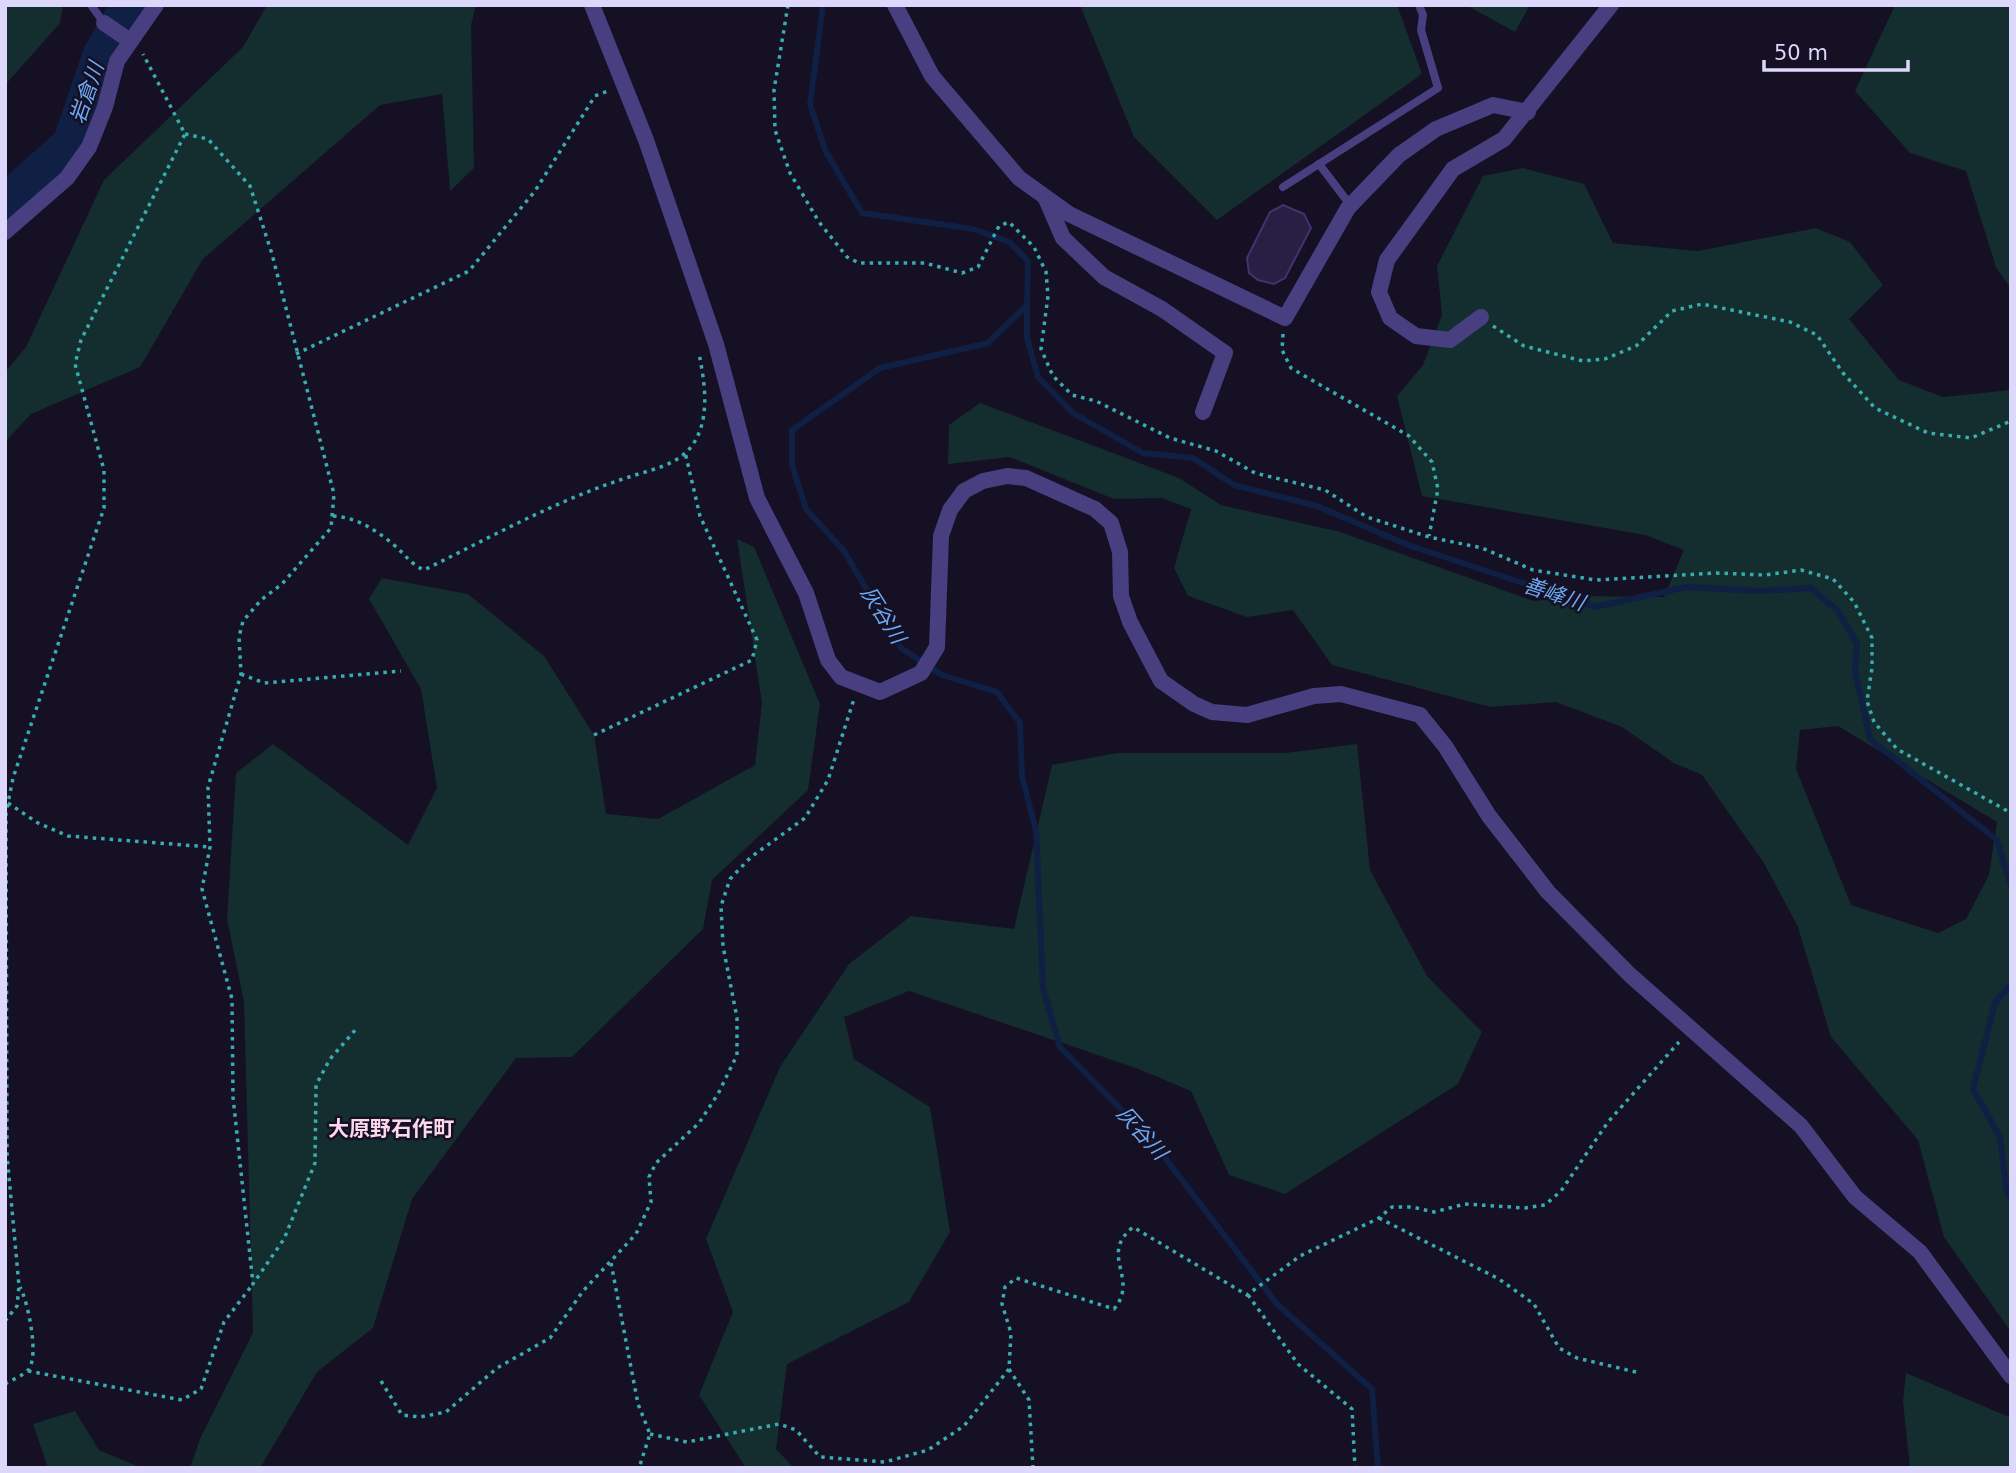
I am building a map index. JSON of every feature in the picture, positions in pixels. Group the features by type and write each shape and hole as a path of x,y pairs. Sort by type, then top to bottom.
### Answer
{"street":[{"path":"5,232 67,178 89,147 105,107 117,61 127,39 156,5"},
{"path":"592,5 646,140 716,344 757,498 806,593 828,660 841,677 880,692 921,673 937,647 941,536 950,510 964,491 983,481 1007,477 1026,478 1095,509 1111,523 1120,552 1121,596 1130,622 1161,681 1194,704 1212,712 1247,715 1314,696 1340,694 1420,715 1446,746 1489,816 1548,892 1630,975 1801,1126 1855,1197 1920,1252 2011,1377"},
{"path":"895,5 932,76 1011,170 1069,214 1285,317 1309,278 1328,238 1351,206 1399,155 1436,129 1493,105 1528,112"},
{"path":"1481,317 1450,340 1416,336 1390,318 1379,292 1387,260 1453,169 1504,139 1611,5"},
{"path":"104,23 127,39"},
{"path":"1045,197 1063,238 1104,277 1162,309 1225,353 1203,412"}],"lane":[{"path":"1283,187 1438,88 1421,30 1423,15 1419,5"},
{"path":"94,6 104,23"},
{"path":"1319,164 1351,206"}],"path":[{"path":"789,5 774,90 775,130 790,173 819,222 847,257 859,263 925,262 962,273 978,267 999,226 1009,222 1034,247 1046,272 1048,296 1041,349 1053,376 1072,395 1096,401 1126,419 1170,438 1216,451 1255,473 1325,490 1367,517 1429,537 1482,548 1533,570 1596,580 1716,573 1765,575 1801,570 1833,579 1854,602 1872,638 1872,668 1867,701 1874,722 1897,749 2011,813"},
{"path":"127,39 144,56 185,134"},
{"path":"295,355 469,271 535,191 594,96 624,86"},
{"path":"185,134 208,139 250,186 272,254 295,355 334,494 331,528 282,584 261,600 243,621 239,637 241,674 208,787 210,847 202,889 232,999 233,1097 253,1283"},
{"path":"5,1321 17,1306 19,1286 7,1155 8,803 13,778 104,508 104,470 75,364 81,340 185,134"},
{"path":"1481,317 1524,346 1583,361 1605,359 1636,346 1672,311 1702,304 1790,322 1817,335 1843,373 1875,408 1928,433 1971,438 2011,421"},
{"path":"1285,317 1282,350 1292,368 1409,436 1432,463 1438,489 1429,537"},
{"path":"333,516 352,517 394,545 410,563 424,570 586,491 670,463 691,447 702,423 706,389 697,344"},
{"path":"594,735 752,660 757,640 700,516 685,452"},
{"path":"241,674 264,683 401,671"},
{"path":"382,1381 402,1415 420,1417 446,1412 497,1368 550,1338 583,1291 636,1234 651,1202 649,1177 656,1163 699,1123 718,1094 737,1055 737,1018 723,946 720,906 730,879 751,857 805,818 828,780 859,684"},
{"path":"8,803 38,823 68,836 210,847"},
{"path":"5,1384 28,1371 182,1400 201,1389 224,1322 284,1239 315,1163 316,1085 330,1059 357,1027"},
{"path":"1247,1295 1300,1256 1379,1218 1392,1207 1412,1207 1434,1212 1465,1204 1525,1208 1545,1205 1561,1191 1608,1122 1689,1029"},
{"path":"1379,1218 1499,1279 1534,1304 1559,1348 1577,1358 1640,1373"},
{"path":"650,1434 687,1442 779,1424 796,1430 820,1457 885,1462 928,1450 964,1426 1009,1369 1011,1333 1002,1304 1005,1287 1016,1278 1114,1310 1124,1298 1124,1278 1116,1254 1121,1237 1133,1227 1247,1295 1297,1364 1352,1409 1356,1439 1355,1468"},
{"path":"611,1263 638,1404 650,1434 639,1468"},
{"path":"19,1286 28,1303 32,1360 28,1371"},
{"path":"1009,1369 1029,1400 1032,1468"}],"green space":[{"path":"5,5 63,5 60,23 5,85"},
{"path":"267,5 476,5 471,25 474,168 450,191 442,94 380,105 203,259 140,367 31,414 5,442 5,372 26,347 104,180 243,47"},
{"path":"1080,5 1397,5 1422,74 1217,220 1134,137"},
{"path":"1466,5 1530,5 1515,32"},
{"path":"1895,5 2011,5 2011,289 1996,267 1966,171 1910,153 1855,91"},
{"path":"1523,168 1584,184 1613,243 1698,251 1816,228 1850,242 1883,285 1849,319 1899,380 1943,397 2011,390 2011,1332 1944,1237 1918,1140 1831,1037 1798,927 1764,863 1702,775 1674,763 1622,727 1556,702 1490,707 1332,665 1293,610 1247,617 1188,596 1174,568 1191,509 1162,498 1114,499 1010,457 948,464 949,425 980,403 1179,478 1221,505 1340,532 1534,601 1583,596 1664,597 1684,550 1645,535 1422,496 1397,396 1423,365 1442,315 1437,266 1483,176","holes":["1838,726 1997,822 1989,875 1966,919 1938,933 1851,905 1796,769 1800,730"]},
{"path":"737,539 754,547 820,704 808,790 712,880 703,929 572,1057 516,1058 412,1199 373,1328 317,1372 260,1468 190,1468 200,1439 253,1333 244,1002 227,919 236,773 273,744 408,845 437,788 421,689 369,599 382,578 468,594 544,656 594,735 606,814 658,819 755,765 762,703"},
{"path":"1357,744 1370,870 1427,976 1482,1032 1458,1084 1285,1194 1229,1175 1191,1091 1136,1068 909,991 844,1017 854,1059 930,1107 950,1232 909,1302 787,1364 776,1449 794,1468 746,1468 699,1395 733,1312 706,1239 780,1067 849,964 911,916 1014,929 1052,765 1117,753 1286,753"},
{"path":"1906,1373 2011,1418 2011,1468 1910,1468 1903,1401"},
{"path":"75,1411 99,1450 142,1468 48,1468 33,1424"}],"building":[{"path":"1283,205 1304,214 1311,228 1285,278 1274,284 1258,280 1249,273 1247,258 1270,212"}],"waterway":[{"name":"岩倉川","path":"5,201 70,143 100,55 128,5"},
{"name":"灰谷川","path":"823,5 810,104 825,150 862,213 973,229 1009,242 1028,261 1027,305 988,343 880,368 792,430 792,465 806,509 844,551 901,648 942,675 997,692 1020,723 1022,776 1036,831 1043,988 1060,1047 1152,1141 1277,1304 1372,1389 1378,1468"},
{"name":"善峰川","path":"1027,305 1027,338 1038,377 1073,413 1143,453 1193,458 1234,485 1317,506 1408,545 1595,607 1686,587 1760,591 1811,588 1839,612 1857,644 1855,671 1870,739 1997,840 2011,886"},
{"name":"善峰川","path":"2011,984 1995,1003 1973,1089 2000,1137 2007,1194 2011,1199"}],"district":[{"name":"大原野石作町","path":"391,1129"}]}
